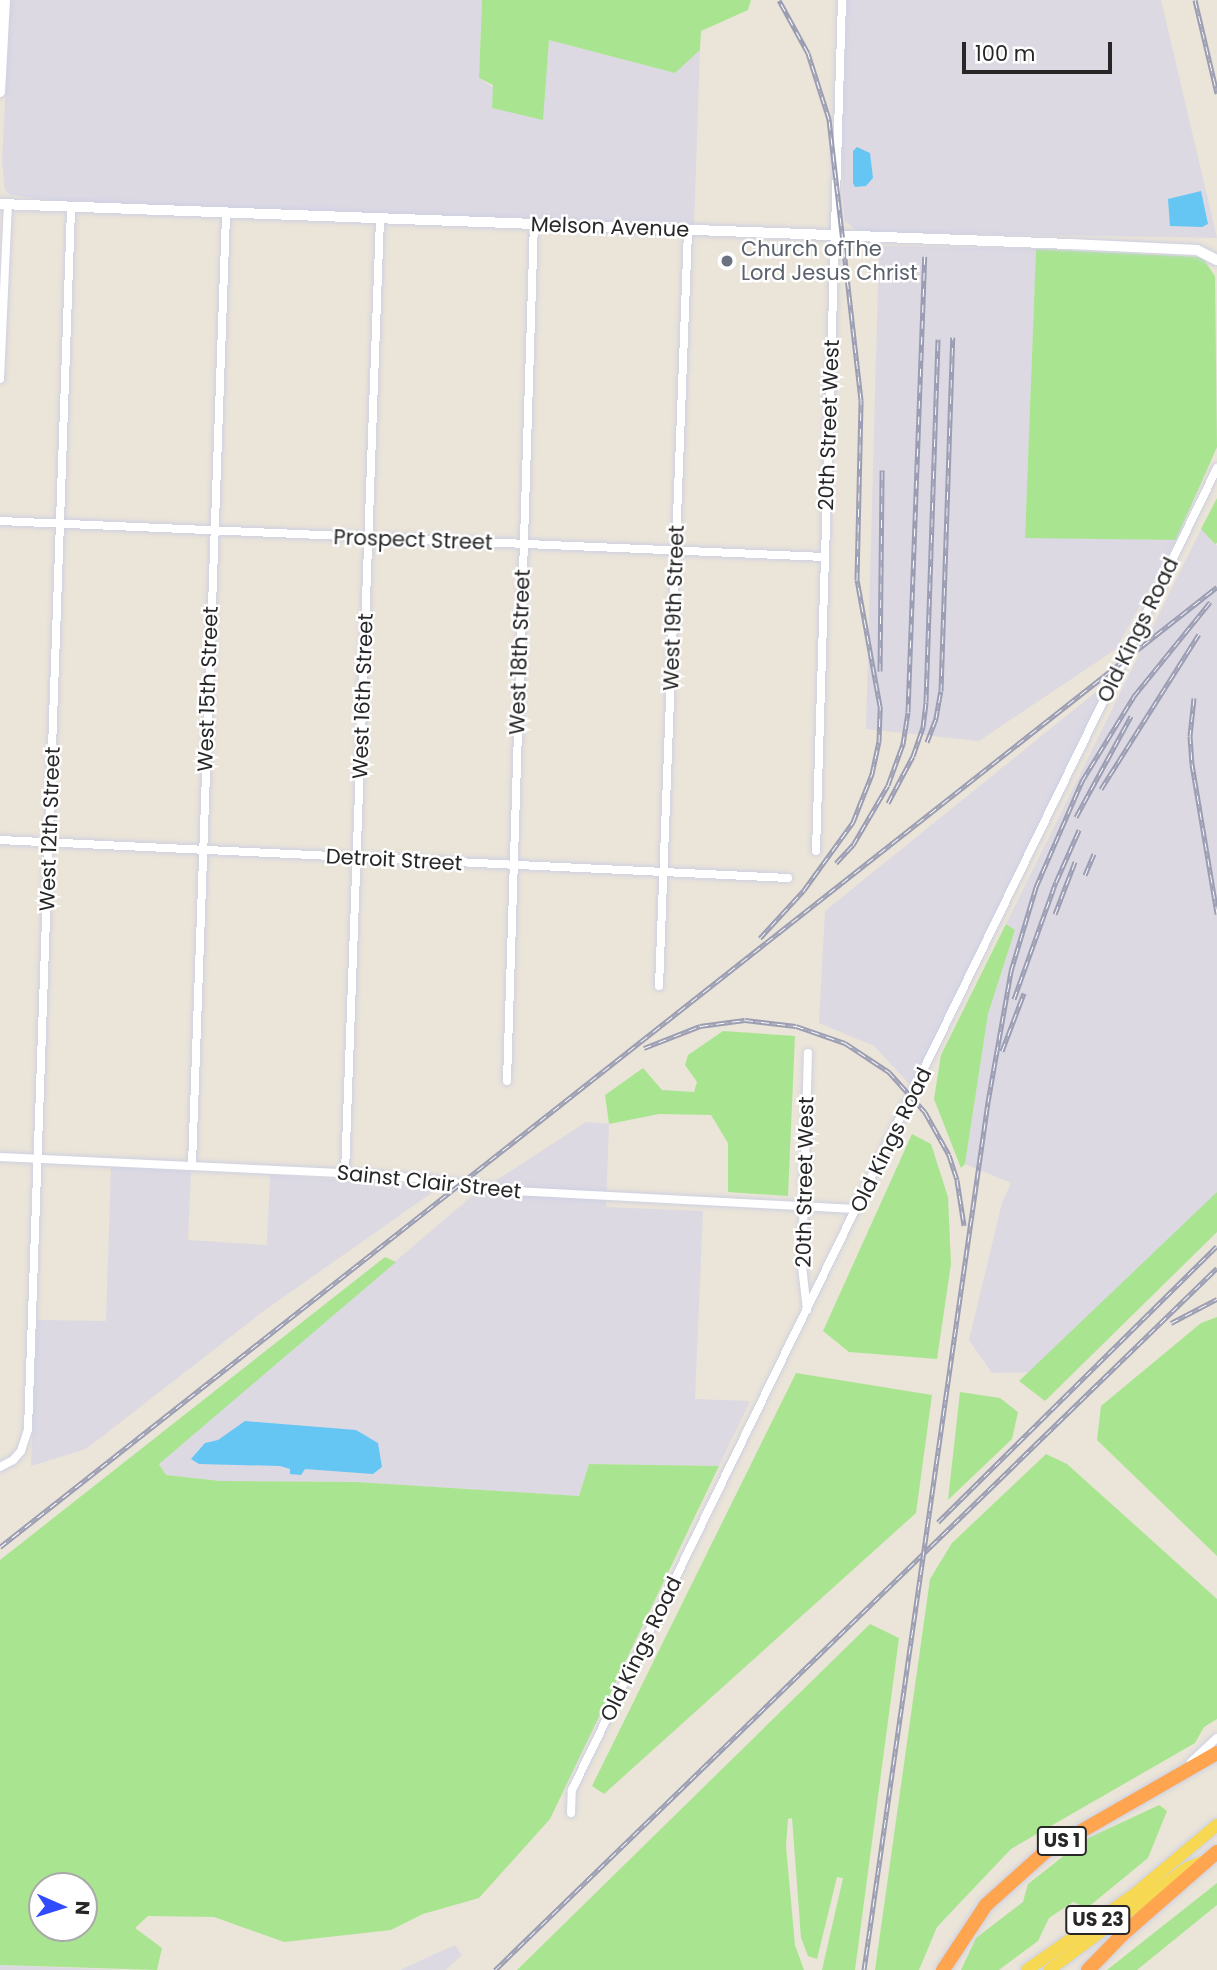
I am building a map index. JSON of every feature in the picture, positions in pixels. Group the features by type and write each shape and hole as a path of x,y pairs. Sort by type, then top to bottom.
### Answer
{"highway":[{"name":"US 1","path":"943,1970 986,1905 1022,1870 1076,1832 1217,1753"},
{"path":"1088,1970 1123,1934 1217,1852"}],"main road":[{"name":"US 23","path":"1039,1968 1132,1896 1217,1825"},
{"name":"US 23","path":"1039,1968 1187,1868 1203,1862"}],"street":[{"path":"0,92 5,0"},
{"name":"20th Street West","path":"816,851 842,0"},
{"path":"0,379 4,204"},
{"name":"Melson Avenue","path":"4,204 1197,250 1217,260"},
{"name":"West 12th Street","path":"0,1467 13,1460 21,1451 28,1429 71,207"},
{"name":"West 15th Street","path":"192,1165 226,213"},
{"name":"West 16th Street","path":"345,1173 380,219"},
{"name":"West 18th Street","path":"507,1081 534,225"},
{"name":"West 19th Street","path":"659,986 688,230"},
{"name":"Old Kings Road","path":"571,1812 572,1790 1217,468"},
{"name":"Prospect Street","path":"0,521 825,557"},
{"name":"Detroit Street","path":"0,840 788,878"},
{"name":"20th Street West","path":"807,1310 802,1266 808,1053"},
{"name":"Sainst Clair Street","path":"0,1157 345,1173 415,1178 514,1191 857,1209"},
{"path":"1169,1780 1217,1738"}],"shaded area":[{"path":"10,0 482,0 479,78 542,119 549,40 675,73 700,50 694,226 68,202 10,195 5,190 2,162"},
{"path":"847,0 1161,0 1217,238 860,232 844,221 842,142"},
{"path":"879,246 1036,249 1025,537 1176,540 1116,649 979,741 866,729"},
{"path":"1201,529 1217,546 1217,1194 1036,1372 992,1373 969,1340 1002,1203 1011,1183 965,1164 988,1014 1015,930 1006,924"},
{"path":"1107,683 911,1086 874,1046 819,1023 825,911"},
{"path":"586,1122 609,1124 606,1207 703,1211 695,1399 750,1401 719,1466 589,1464 579,1496 357,1482 221,1481 166,1475 159,1463 472,1196"},
{"path":"111,1167 191,1171 188,1240 267,1245 270,1175 440,1187 265,1310 86,1449 31,1466 37,1320 106,1321"},
{"path":"455,1945 462,1955 446,1970 400,1970"},
{"path":"0,1965 121,1970 0,1970"}],"green space":[{"path":"482,0 751,0 748,10 701,31 700,50 675,73 549,40 543,120 492,108 493,85 479,78"},
{"path":"1036,249 1202,257 1215,276 1217,447 1176,540 1025,538"},
{"path":"1217,498 1217,543 1215,544 1201,529"},
{"path":"1006,924 1015,930 988,1014 965,1164 961,1168 934,1099 941,1055"},
{"path":"723,1031 795,1036 788,1196 728,1192 728,1143 711,1115 659,1114 609,1124 605,1095 643,1068 662,1090 694,1092 697,1082 685,1065 688,1055"},
{"path":"912,1134 931,1144 948,1197 951,1264 937,1359 849,1352 823,1331"},
{"path":"1217,1192 1217,1232 1045,1401 1019,1381"},
{"path":"385,1257 396,1262 159,1464 166,1475 221,1481 357,1482 579,1496 589,1464 719,1466 550,1819 479,1898 423,1914 391,1930 284,1942 214,1917 148,1916 135,1928 162,1948 157,1970 0,1965 0,1560"},
{"path":"1217,1317 1217,1556 1097,1440 1101,1406 1201,1323"},
{"path":"796,1373 932,1395 916,1513 604,1794 592,1786"},
{"path":"960,1392 1000,1398 1018,1412 1012,1439 948,1500"},
{"path":"1046,1454 1067,1464 1217,1599 1217,1719 1204,1727 1195,1743 1011,1849 937,1927 919,1970 875,1970 930,1579 952,1543"},
{"path":"870,1624 899,1638 855,1970 822,1970 843,1878 837,1877 817,1959 808,1956 801,1938 792,1818 788,1819 786,1846 795,1945 804,1970 517,1970"},
{"path":"1159,1805 1167,1811 1148,1858 1087,1908 1073,1902 1049,1918 1038,1941 999,1970 961,1970 976,1938 1023,1902 1028,1884 1084,1840"},
{"path":"1217,1883 1217,1905 1137,1970 1107,1970"}],"water":[{"path":"857,147 870,153 873,178 866,186 855,187 853,151"},
{"path":"1201,191 1208,224 1202,227 1170,226 1168,199"},
{"path":"245,1421 356,1430 378,1443 382,1467 373,1474 305,1469 301,1475 290,1474 290,1469 280,1466 199,1464 191,1459 205,1443 218,1440"}],"railway":[{"path":"760,938 804,890 853,822 872,774 879,742 880,706 857,580 861,400 829,119 808,53 779,0"},
{"path":"1195,0 1217,93"},
{"path":"836,863 853,845 888,785 903,744 908,712 925,256"},
{"path":"927,742 936,718 941,691 953,337"},
{"path":"888,803 913,756 923,727 926,702 938,339"},
{"path":"880,671 882,470"},
{"path":"0,1547 1217,587"},
{"path":"864,1970 988,1102 1011,971 1036,887 1082,781 1134,696 1210,602"},
{"path":"1101,789 1199,634"},
{"path":"1194,698 1190,736 1192,764 1217,914"},
{"path":"1076,817 1131,716"},
{"path":"1014,999 1056,882 1079,830"},
{"path":"1085,875 1094,854"},
{"path":"1055,914 1075,862"},
{"path":"1002,1051 1024,993"},
{"path":"644,1048 700,1026 745,1020 796,1026 845,1043 889,1072 925,1112 949,1155 957,1180 964,1225"},
{"path":"938,1522 1217,1246"},
{"path":"495,1970 1217,1268"},
{"path":"1171,1323 1217,1299"}],"place":[{"name":"Church ofThe Lord Jesus Christ","path":"727,261"}]}
